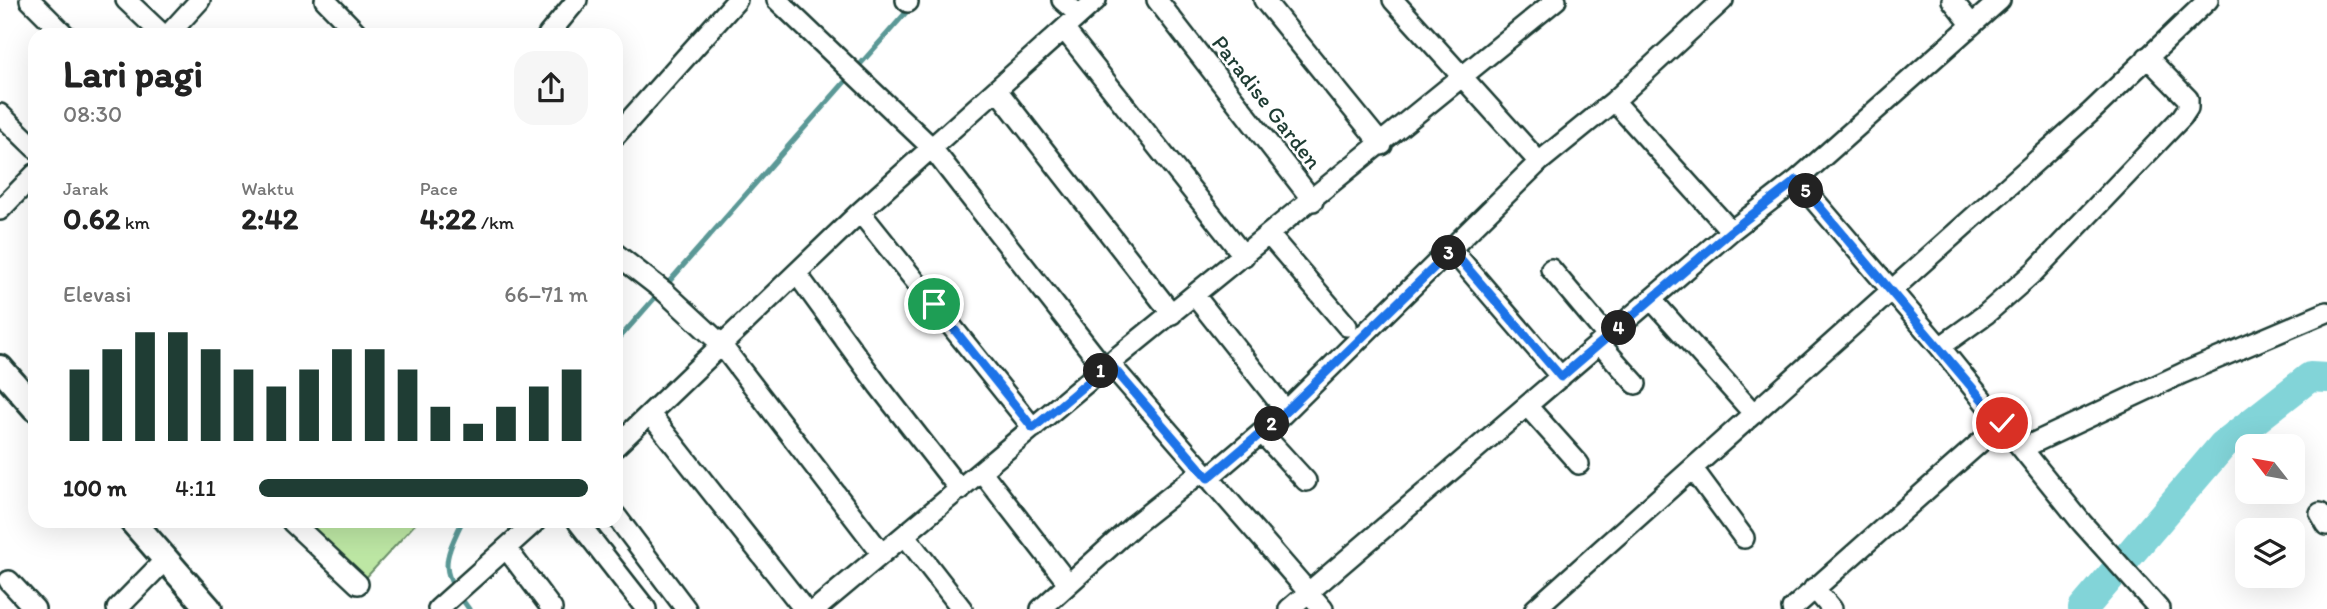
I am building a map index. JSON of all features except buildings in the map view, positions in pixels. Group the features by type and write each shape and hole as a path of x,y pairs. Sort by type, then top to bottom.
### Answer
{"main road":[{"path":"0,368 28,400"},
{"path":"141,528 209,609"}],"street":[{"path":"30,0 58,28"},
{"path":"126,0 157,28"},
{"path":"172,28 200,0"},
{"path":"326,0 352,28"},
{"path":"554,28 577,0"},
{"path":"623,127 737,0"},
{"path":"777,0 930,147 1107,366 1323,609"},
{"path":"1062,0 1079,15"},
{"path":"623,439 720,343 797,274 860,212 1096,0"},
{"name":"Paradise Garden","path":"1157,0 1313,201"},
{"path":"1264,0 1382,145"},
{"path":"1393,0 1539,162"},
{"path":"816,609 906,537 1107,366 1382,145 1556,0"},
{"path":"1041,609 1134,525 1262,433 1539,162 1614,102 1723,0"},
{"path":"1952,0 1972,25"},
{"path":"1289,609 1731,231 1797,180 2000,0"},
{"path":"1535,609 2091,112 2208,0"},
{"path":"1064,29 1244,256"},
{"path":"1940,347 1986,314 2035,271 2188,108 2188,99 2147,57"},
{"path":"997,90 1172,314"},
{"path":"1614,102 1731,231"},
{"path":"0,114 28,141"},
{"path":"1797,180 1940,347 2104,548 2137,581 2159,609"},
{"path":"0,210 28,181"},
{"path":"860,212 1033,428"},
{"path":"1270,236 1347,326"},
{"path":"1452,250 1561,377"},
{"path":"623,260 720,343 882,554"},
{"path":"1551,270 1636,384"},
{"path":"797,274 877,385 960,490"},
{"path":"1195,296 1286,411"},
{"path":"1651,300 1754,414"},
{"path":"2023,448 2183,373 2327,312"},
{"path":"1528,407 1579,464"},
{"path":"650,414 804,609"},
{"path":"1793,609 2002,423"},
{"path":"1262,433 1306,481"},
{"path":"1693,469 1744,538"},
{"path":"982,472 1068,583"},
{"path":"623,525 686,609"},
{"path":"298,528 358,584"},
{"path":"449,598 528,528"},
{"path":"583,528 646,609"},
{"path":"906,537 962,609"},
{"path":"506,548 552,609"},
{"path":"117,609 166,559"},
{"path":"9,582 35,609"},
{"path":"1814,588 1832,609"}],"green space":[{"path":"304,528 412,528 362,582"}],"waterway":[{"path":"856,69 910,8"},
{"path":"623,334 850,76"},
{"path":"2083,609 2223,445 2310,377 2327,378"},
{"path":"459,528 450,548 447,567 453,585 469,609"}],"route":[{"path":"934,304 1033,428 1110,364 1208,478 1280,417 1452,250 1561,377 1731,231 1797,180 2002,423"}]}
